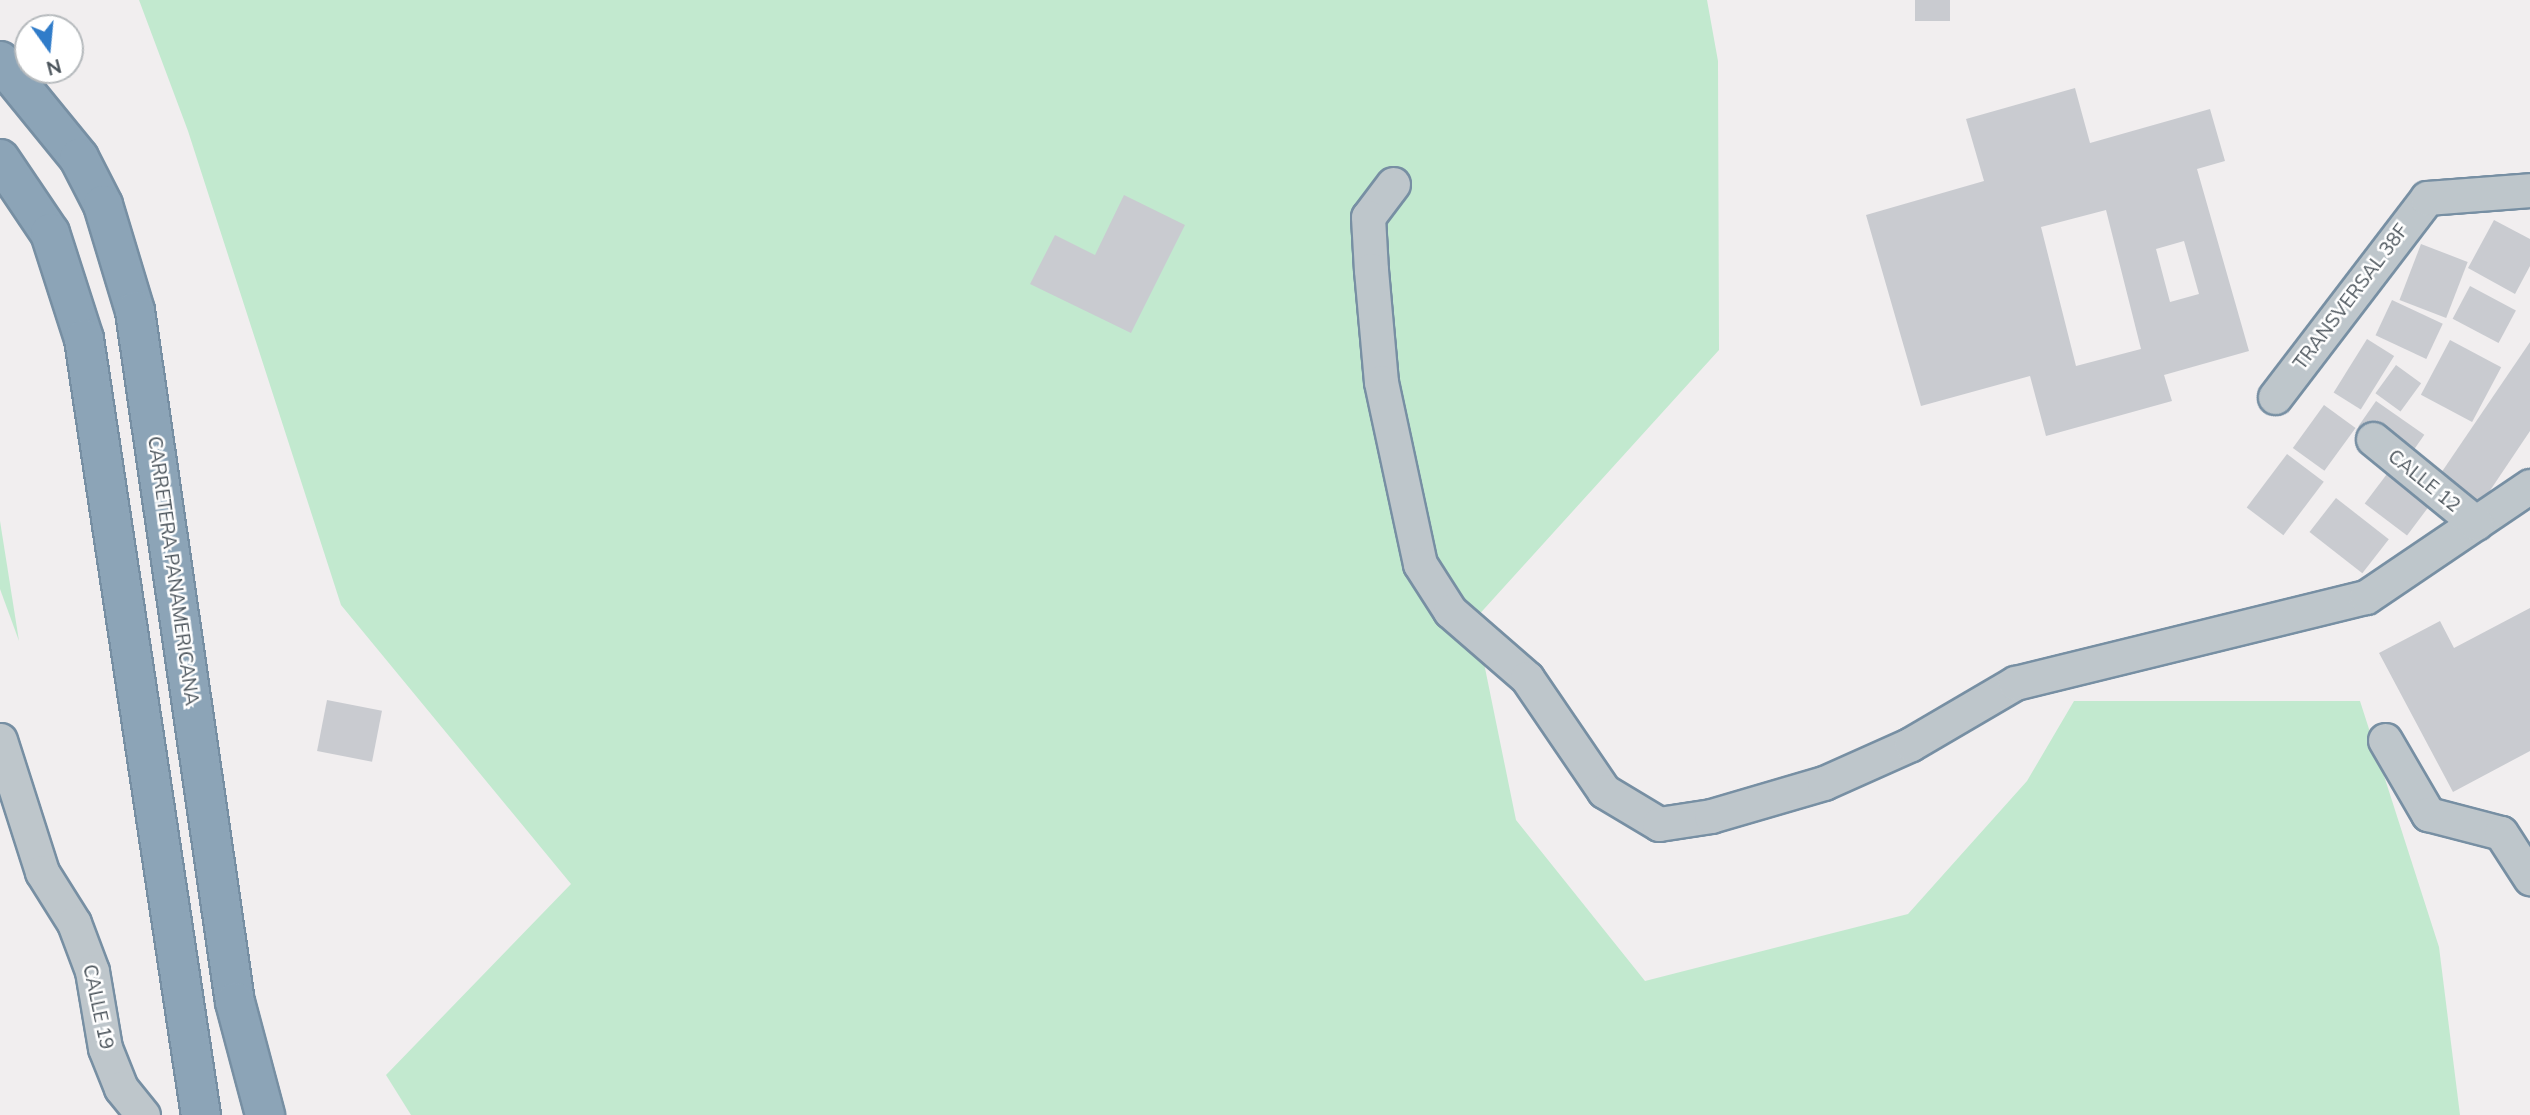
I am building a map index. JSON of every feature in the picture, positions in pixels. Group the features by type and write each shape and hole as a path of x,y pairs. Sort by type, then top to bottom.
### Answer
{"highway":[{"name":"CARRETERA PANAMERICANA","path":"0,61 79,158 103,205 135,311 235,1002 265,1115"},
{"path":"0,159 50,233 85,339 201,1115"}],"street":[{"path":"1393,184 1368,217 1371,270 1381,382 1420,564 1450,611 1527,678 1604,790 1659,824 1711,816 1824,783 1911,744 2015,682 2366,597 2530,486"},
{"name":"TRANSVERSAL 38F","path":"2275,397 2427,198 2530,190"},
{"name":"CALLE 12","path":"2373,439 2476,523"},
{"name":"CALLE 19","path":"0,740 42,872 74,923 92,971 105,1048 121,1088 143,1115"},
{"path":"2385,740 2428,814 2501,833 2530,878"}],"green space":[{"path":"139,0 1707,0 1718,61 1719,350 1475,619 1516,820 1645,981 1908,914 2027,781 2074,701 2360,701 2439,947 2460,1115 411,1115 386,1075 571,884 341,605 188,131"},
{"path":"0,521 19,641 0,589"}],"building":[{"path":"1915,0 1950,0 1950,21 1915,21"},
{"path":"2075,88 2090,143 2210,109 2225,161 2197,169 2249,351 2164,375 2172,401 2046,436 2030,376 1921,406 1866,215 1984,181 1966,119","holes":["2106,210 2141,349 2076,366 2041,227","2184,241 2199,294 2170,302 2156,249"]},
{"path":"1124,195 1185,225 1131,333 1030,284 1055,235 1095,255"},
{"path":"2494,220 2530,239 2530,266 2515,294 2468,268"},
{"path":"2421,244 2468,262 2446,318 2399,300"},
{"path":"2470,286 2516,310 2499,343 2453,319"},
{"path":"2392,300 2443,324 2426,359 2376,335"},
{"path":"2367,339 2394,356 2361,409 2334,392"},
{"path":"2450,340 2501,367 2472,422 2421,395"},
{"path":"2530,342 2530,431 2481,504 2439,476"},
{"path":"2396,365 2421,383 2401,412 2375,393"},
{"path":"2376,401 2424,435 2407,460 2358,426"},
{"path":"2324,405 2356,428 2324,471 2293,448"},
{"path":"2287,454 2324,482 2283,535 2247,508"},
{"path":"2396,462 2438,494 2407,535 2365,504"},
{"path":"2336,498 2389,539 2362,573 2310,532"},
{"path":"2530,608 2530,751 2453,792 2379,653 2440,621 2454,648"},
{"path":"327,700 382,711 372,762 317,751"}]}
